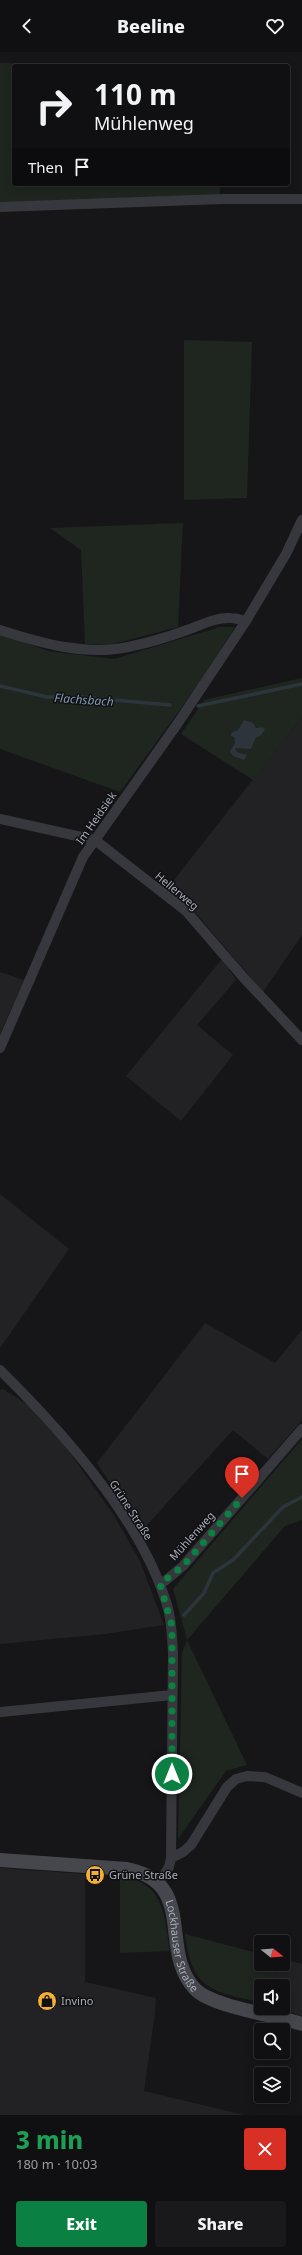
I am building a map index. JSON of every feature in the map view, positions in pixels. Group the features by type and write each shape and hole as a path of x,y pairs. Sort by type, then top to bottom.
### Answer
{"street":[{"path":"0,207 223,199 302,199"},
{"name":"Im Heidsiek","path":"0,1048 83,858 178,723 246,621 286,554 302,520"},
{"path":"0,630 48,644 87,649 110,649 127,648 155,641 212,621 230,618 246,621"},
{"name":"Hellerweg","path":"0,819 95,840 186,911 242,977 302,1040"},
{"name":"Grüne Straße","path":"0,1370 56,1427 80,1458 133,1532 160,1584 172,1626 172,1695 171,1858 169,1868 159,1883"},
{"name":"Mühlenweg","path":"160,1584 183,1566 302,1429"},
{"path":"1,1712 172,1695"},
{"path":"171,1858 183,1852 191,1845 227,1787 236,1779 247,1776 265,1777 302,1793"},
{"name":"Lockhauser Straße","path":"0,1860 127,1869 145,1873 159,1883 168,1896 174,1915 181,1966 195,1989 212,2000 302,2024"}],"shaded area":[{"path":"0,63 74,64 12,64 12,186 221,186 219,196 0,204"},
{"path":"184,340 252,342 247,498 184,500"},
{"path":"183,523 178,627 109,645 85,644 81,550 50,528"},
{"path":"220,627 235,627 200,682 120,792 0,749 0,634 48,651 114,659"},
{"path":"302,678 302,717 253,780 181,734 204,700"},
{"path":"302,717 302,935 263,992 192,909 167,889"},
{"path":"244,720 253,723 256,728 263,727 265,730 260,736 256,737 251,749 235,748 237,752 247,755 244,760 233,756 230,751 235,743 234,737 231,736 231,733 238,730"},
{"path":"222,959 236,980 197,1025 233,1055 181,1121 126,1076"},
{"path":"0,972 24,980 0,1034"},
{"path":"0,1194 69,1249 0,1348"},
{"path":"205,1323 275,1363 302,1330 302,1420 268,1459 233,1430 148,1524 146,1539 97,1463"},
{"path":"3,1389 28,1405 63,1443 113,1514 140,1561 164,1625 105,1634 0,1644 0,1390"},
{"path":"302,1439 302,1520 285,1526 187,1640 173,1589"},
{"path":"187,1640 247,1765 226,1771 178,1839 182,1653"},
{"path":"0,1868 85,1874 85,1982 156,1998 144,2091 244,2115 0,2115"},
{"path":"120,1876 146,1885 160,1902 166,1925 170,1951 120,1953"},
{"path":"185,1934 254,1952 254,1971 276,1971 274,1979 254,1979 254,2001 225,1994 205,1983 197,1975 188,1951"},
{"path":"290,1961 302,1964 302,2016 290,2012 290,1979 274,1979 276,1971 290,1971"}],"waterway":[{"name":"Flachsbach","path":"198,706 302,684"},
{"name":"Flachsbach","path":"0,686 47,697 80,697 170,705"},
{"path":"184,1615 204,1593 213,1573 233,1560 283,1507 302,1497"}],"place":[{"name":"Grüne Straße","path":"95,1875"},
{"name":"Invino","path":"47,2001"}],"route":[{"path":"172,1774 172,1626 160,1584 183,1566 242,1498"}]}
